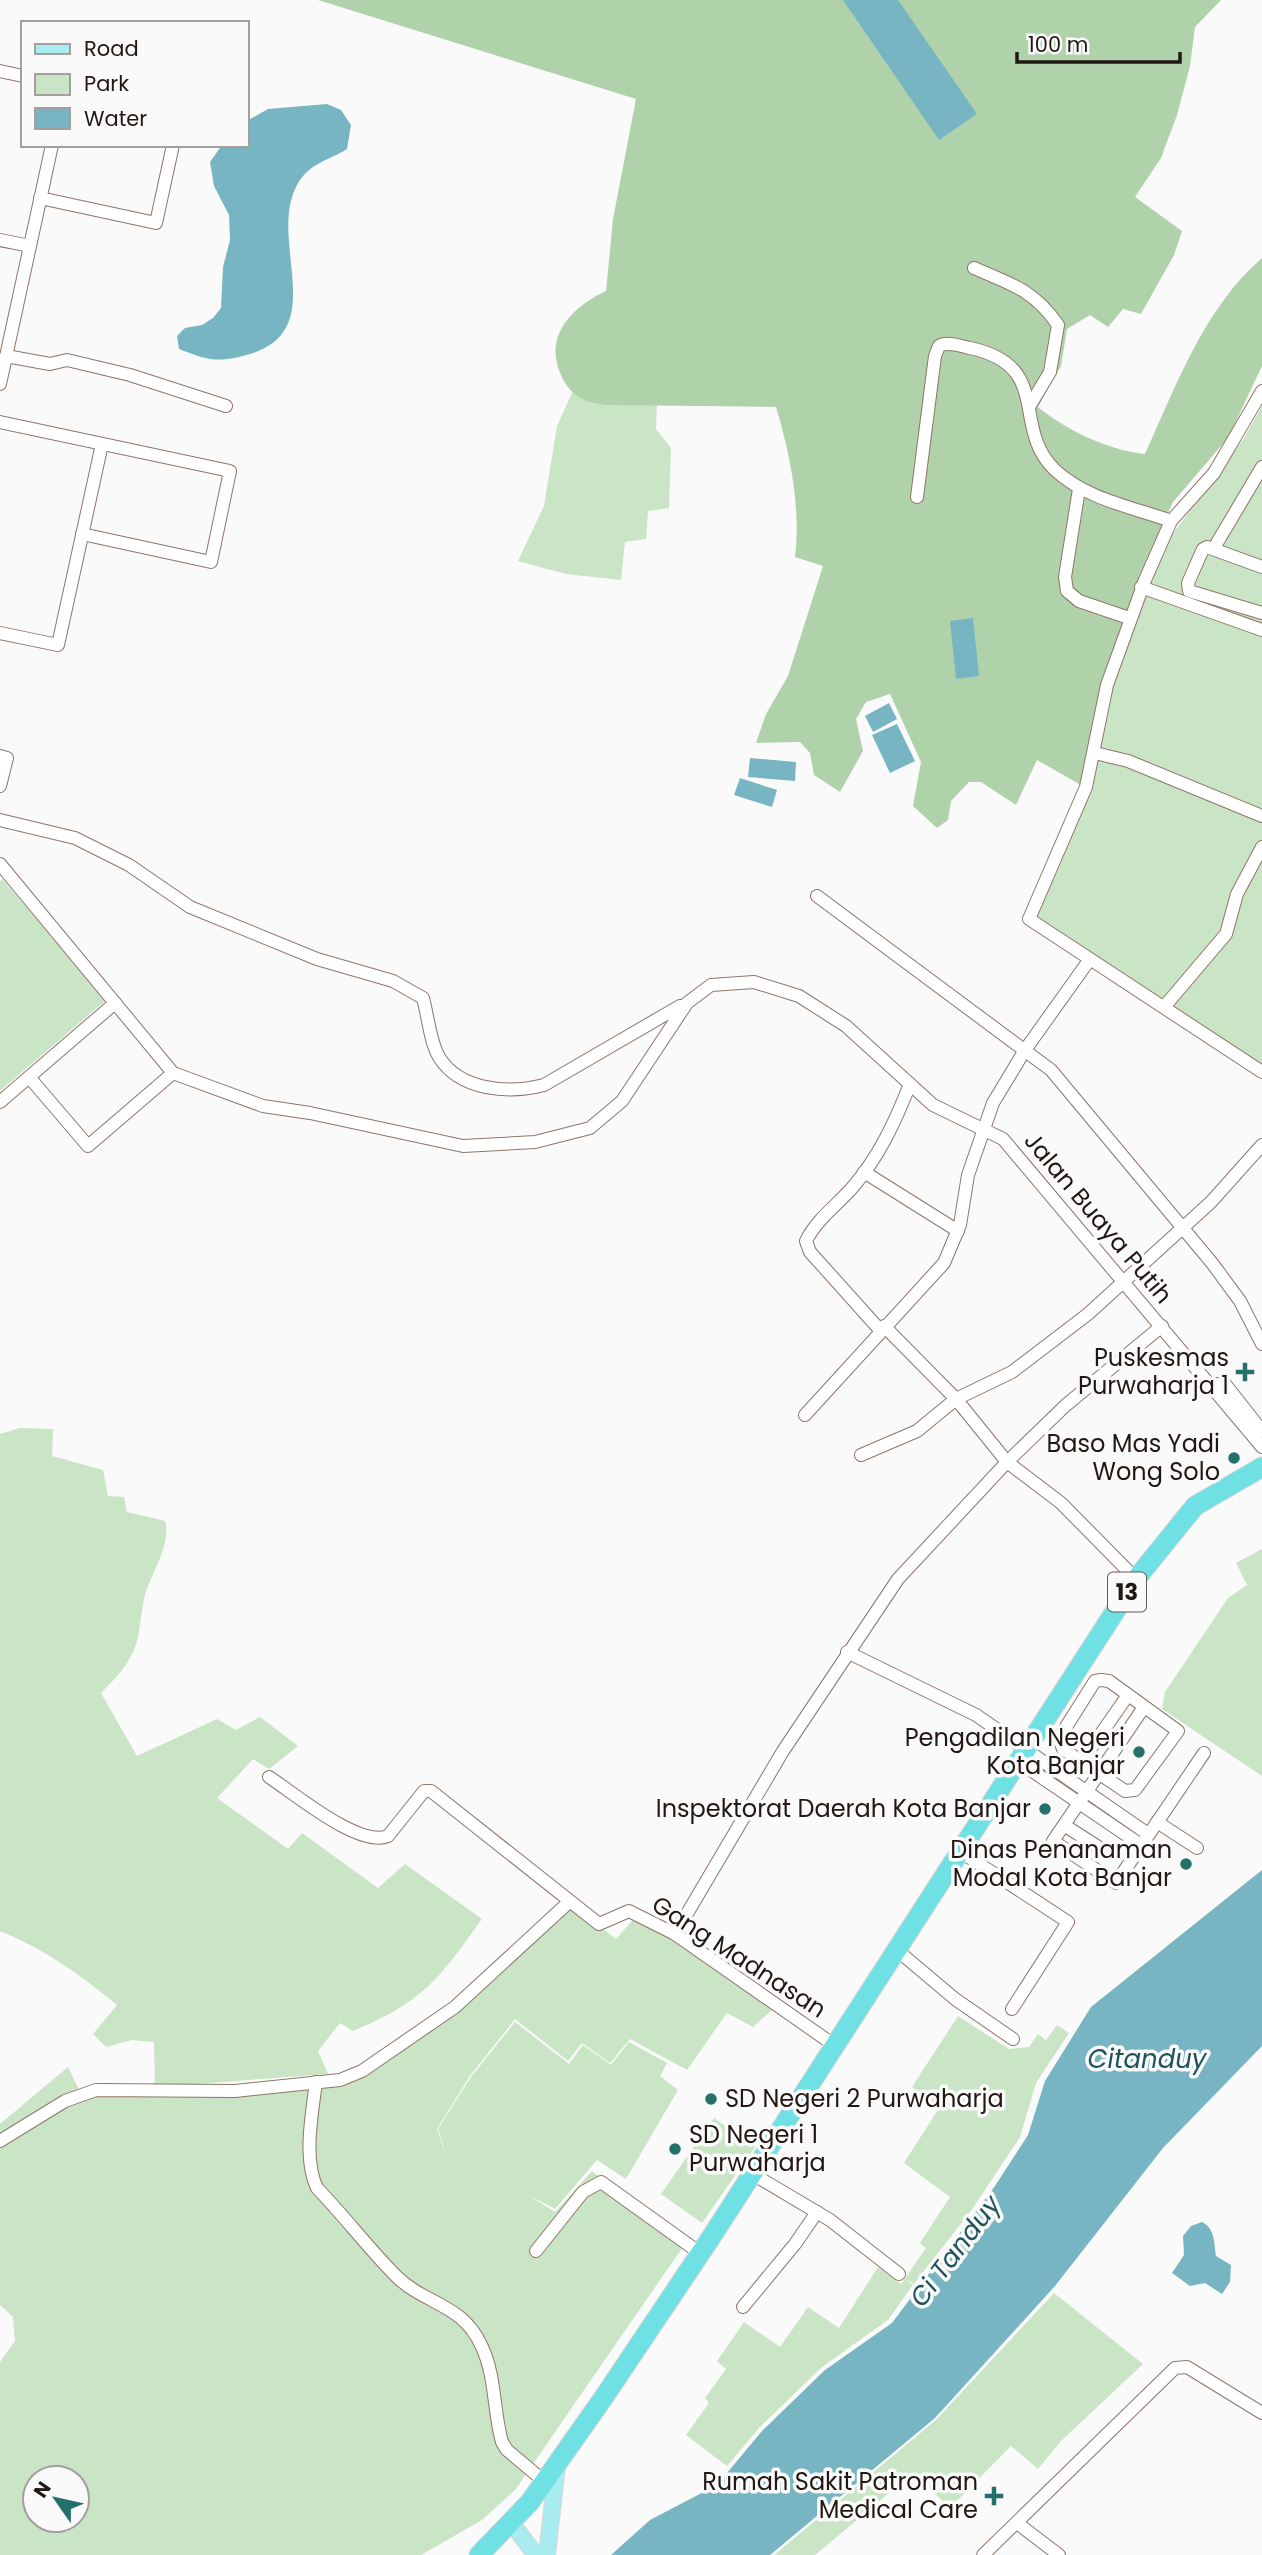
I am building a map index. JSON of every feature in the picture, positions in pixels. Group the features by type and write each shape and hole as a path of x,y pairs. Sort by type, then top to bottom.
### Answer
{"highway":[{"name":"13","path":"479,2555 512,2524 557,2466 700,2253 1136,1579 1195,1506 1262,1467"}],"main road":[{"path":"547,2555 557,2466"},
{"path":"512,2524 536,2555"}],"street":[{"path":"0,71 21,76"},
{"path":"0,384 52,147"},
{"path":"40,198 156,223 173,147"},
{"path":"0,240 30,246"},
{"path":"974,268 1029,292 1044,305 1058,325 1050,372 1029,407"},
{"path":"917,497 935,355 942,344 987,352 1011,365 1024,387 1037,446 1050,465 1079,489 1171,521"},
{"path":"6,356 50,363 67,360 130,374 226,406"},
{"path":"1262,391 1214,473 1171,521 1141,587 1107,685 1086,787 1029,919 1262,1072"},
{"path":"0,422 230,471 211,562 82,534"},
{"path":"0,633 58,645 102,444"},
{"path":"1214,548 1262,467"},
{"path":"1079,489 1070,537 1065,584 1067,592 1079,601 1129,618"},
{"path":"1260,563 1214,548 1202,549 1188,583 1189,591 1262,613"},
{"path":"1141,587 1262,630"},
{"path":"1095,753 1129,761 1262,816"},
{"path":"0,757 7,758 0,786"},
{"name":"Jalan Buaya Putih","path":"0,820 75,838 129,866 190,907 317,959 393,981 423,999 438,1056 459,1079 480,1087 528,1088 544,1085 687,1003 711,985 734,981 774,986 805,1000 846,1026 949,1115 984,1128 1003,1139 1262,1447"},
{"path":"1164,1007 1226,934 1237,894 1262,847"},
{"path":"0,864 173,1073 262,1106 463,1146 535,1142 590,1128 622,1101 687,1003"},
{"path":"817,896 1051,1070 1076,1097 1117,1151 1185,1227 1240,1301 1262,1344"},
{"path":"805,1415 882,1328 936,1273 958,1231 968,1175 997,1095 1025,1050 1079,979 1090,959"},
{"path":"0,1102 116,1003"},
{"path":"29,1077 88,1146 173,1073"},
{"path":"910,1084 885,1142 864,1172 806,1241 810,1252 882,1328 956,1399 1007,1462 1061,1503 1136,1579"},
{"path":"861,1455 917,1431 956,1399 1012,1371 1125,1281 1185,1227 1262,1145"},
{"path":"864,1172 958,1231"},
{"path":"675,1934 783,1751 848,1652 912,1562 1007,1462 1066,1405 1162,1326"},
{"name":"Jalan Buaya Putih","path":"1210,1384 1225,1384 1262,1431"},
{"path":"848,1652 976,1715 1023,1756 1145,1840"},
{"path":"1095,1681 1109,1681 1128,1695 1178,1731 1140,1786 1125,1791 1063,1749 1059,1738 1095,1681"},
{"path":"1082,1761 1128,1695"},
{"path":"1144,1707 1053,1841 1116,1883 1204,1753"},
{"name":"Gang Madnasan","path":"269,1777 328,1817 361,1834 380,1839 394,1829 424,1791 431,1791 599,1924 629,1911 675,1934 834,2045"},
{"path":"1157,1822 1197,1848"},
{"path":"1064,1825 1110,1854"},
{"path":"961,1852 1068,1922 1012,2010"},
{"path":"0,2141 65,2101 96,2090 234,2091 340,2080 362,2071 455,2007 569,1902"},
{"path":"897,1950 955,1999 1013,2039"},
{"path":"316,2082 312,2157 313,2179 317,2188 398,2278 447,2306 472,2330 482,2345 491,2370 502,2442 507,2450 545,2482"},
{"path":"751,2173 817,2212 899,2274"},
{"path":"536,2251 583,2192 601,2182 700,2253"},
{"path":"743,2307 795,2244 817,2212"},
{"path":"983,2555 1175,2368 1188,2367 1262,2413"},
{"path":"1017,2523 1059,2555"}],"green space":[{"path":"318,0 1221,0 1195,27 1190,66 1177,115 1161,158 1135,197 1182,231 1174,255 1141,314 1123,309 1108,327 1090,315 1067,329 1061,366 1038,407 1088,438 1145,454 1193,349 1224,300 1262,258 1262,366 1228,438 1173,502 1148,557 1103,676 1081,785 1037,760 1016,805 981,782 969,782 951,801 948,820 937,828 913,806 921,762 890,694 866,702 856,719 863,751 840,792 814,775 810,753 800,742 756,743 766,714 788,676 823,566 795,557 797,519 793,481 776,407 599,404 579,397 569,389 556,361 558,336 564,324 582,305 606,291 613,219 636,99"},
{"path":"573,391 657,403 656,429 671,448 669,508 648,511 646,539 625,542 621,580 566,574 518,561 544,506 557,426"},
{"path":"1262,406 1262,1067 1034,918 1090,788 1115,677 1166,543 1244,438"},
{"path":"2,879 106,1000 0,1091 0,881"},
{"path":"20,1428 53,1429 52,1456 103,1470 108,1496 124,1497 127,1512 165,1521 166,1539 145,1595 135,1648 122,1670 101,1693 137,1756 217,1719 236,1730 260,1717 298,1746 269,1769 253,1759 217,1798 288,1849 302,1833 378,1888 405,1864 482,1919 454,1958 428,1987 413,1999 397,2010 353,2031 340,2023 318,2051 328,2074 155,2087 154,2042 132,2040 106,2047 93,2034 117,2005 61,1963 0,1931 0,1434"},
{"path":"1262,1549 1262,1776 1162,1709 1165,1692 1228,1598 1247,1585 1236,1563"},
{"path":"573,1906 616,1939 640,1912 773,2009 753,2027 727,2013 687,2070 630,2039 610,2063 582,2043 568,2061 515,2019 470,2076 437,2129 449,2166 438,2129 471,2077 515,2022 569,2064 583,2045 611,2065 629,2042 667,2063 660,2076 678,2090 626,2179 597,2160 555,2209 528,2195 555,2212 592,2171 687,2241 515,2490 482,2520 421,2555 0,2555 0,2362 15,2341 13,2317 0,2305 0,2124 68,2067 84,2100 97,2096 236,2097 364,2075 458,2012"},
{"path":"958,2016 1009,2049 1029,2047 1038,2034 1046,2040 1057,2025 1069,2033 1036,2083 1020,2137 973,2208 914,2284 906,2279 913,2285 888,2320 822,2367 759,2428 727,2466 686,2435 709,2403 705,2398 726,2369 717,2361 744,2322 780,2347 808,2307 839,2328 878,2267 901,2284 926,2248 920,2243 950,2197 904,2163 939,2108 912,2087"},
{"path":"714,2118 755,2147 702,2223 661,2194"},
{"path":"1054,2293 1143,2364 1061,2441 1038,2469 1011,2446 950,2508 913,2473 815,2555 774,2555 936,2420"}],"water":[{"path":"843,0 898,0 977,114 939,140"},
{"path":"327,104 341,110 351,125 347,149 313,167 297,185 290,207 288,231 293,304 287,325 274,342 250,354 222,360 199,356 179,349 177,336 185,328 202,325 213,318 221,308 223,267 230,240 229,215 214,186 210,162 221,147 248,147 248,120 268,109"},
{"path":"973,618 979,676 956,679 950,621"},
{"path":"889,703 897,719 873,732 865,716"},
{"path":"897,724 915,761 890,773 872,735"},
{"path":"750,758 796,762 795,781 748,777"},
{"path":"740,778 777,790 772,807 734,795"},
{"name":"Citanduy","path":"1262,1870 1262,2046 1163,2148 1055,2286 935,2418 770,2555 611,2555 650,2520 717,2485 762,2431 825,2370 892,2323 995,2186 1028,2135 1045,2081 1091,2007"},
{"path":"1202,2222 1212,2232 1216,2256 1231,2265 1230,2282 1222,2294 1205,2283 1190,2286 1172,2273 1184,2255 1183,2236 1191,2226"}],"place":[{"name":"Puskesmas Purwaharja 1","path":"1245,1372"},
{"name":"Baso Mas Yadi Wong Solo","path":"1234,1458"},
{"name":"Pengadilan Negeri Kota Banjar","path":"1139,1752"},
{"name":"Inspektorat Daerah Kota Banjar","path":"1045,1809"},
{"name":"Dinas Penanaman Modal Kota Banjar","path":"1186,1864"},
{"name":"SD Negeri 2 Purwaharja","path":"711,2099"},
{"name":"SD Negeri 1 Purwaharja","path":"675,2149"},
{"name":"Rumah Sakit Patroman Medical Care","path":"994,2496"}],"water label":[{"name":"Ci Tanduy","path":"955,2251"}]}
